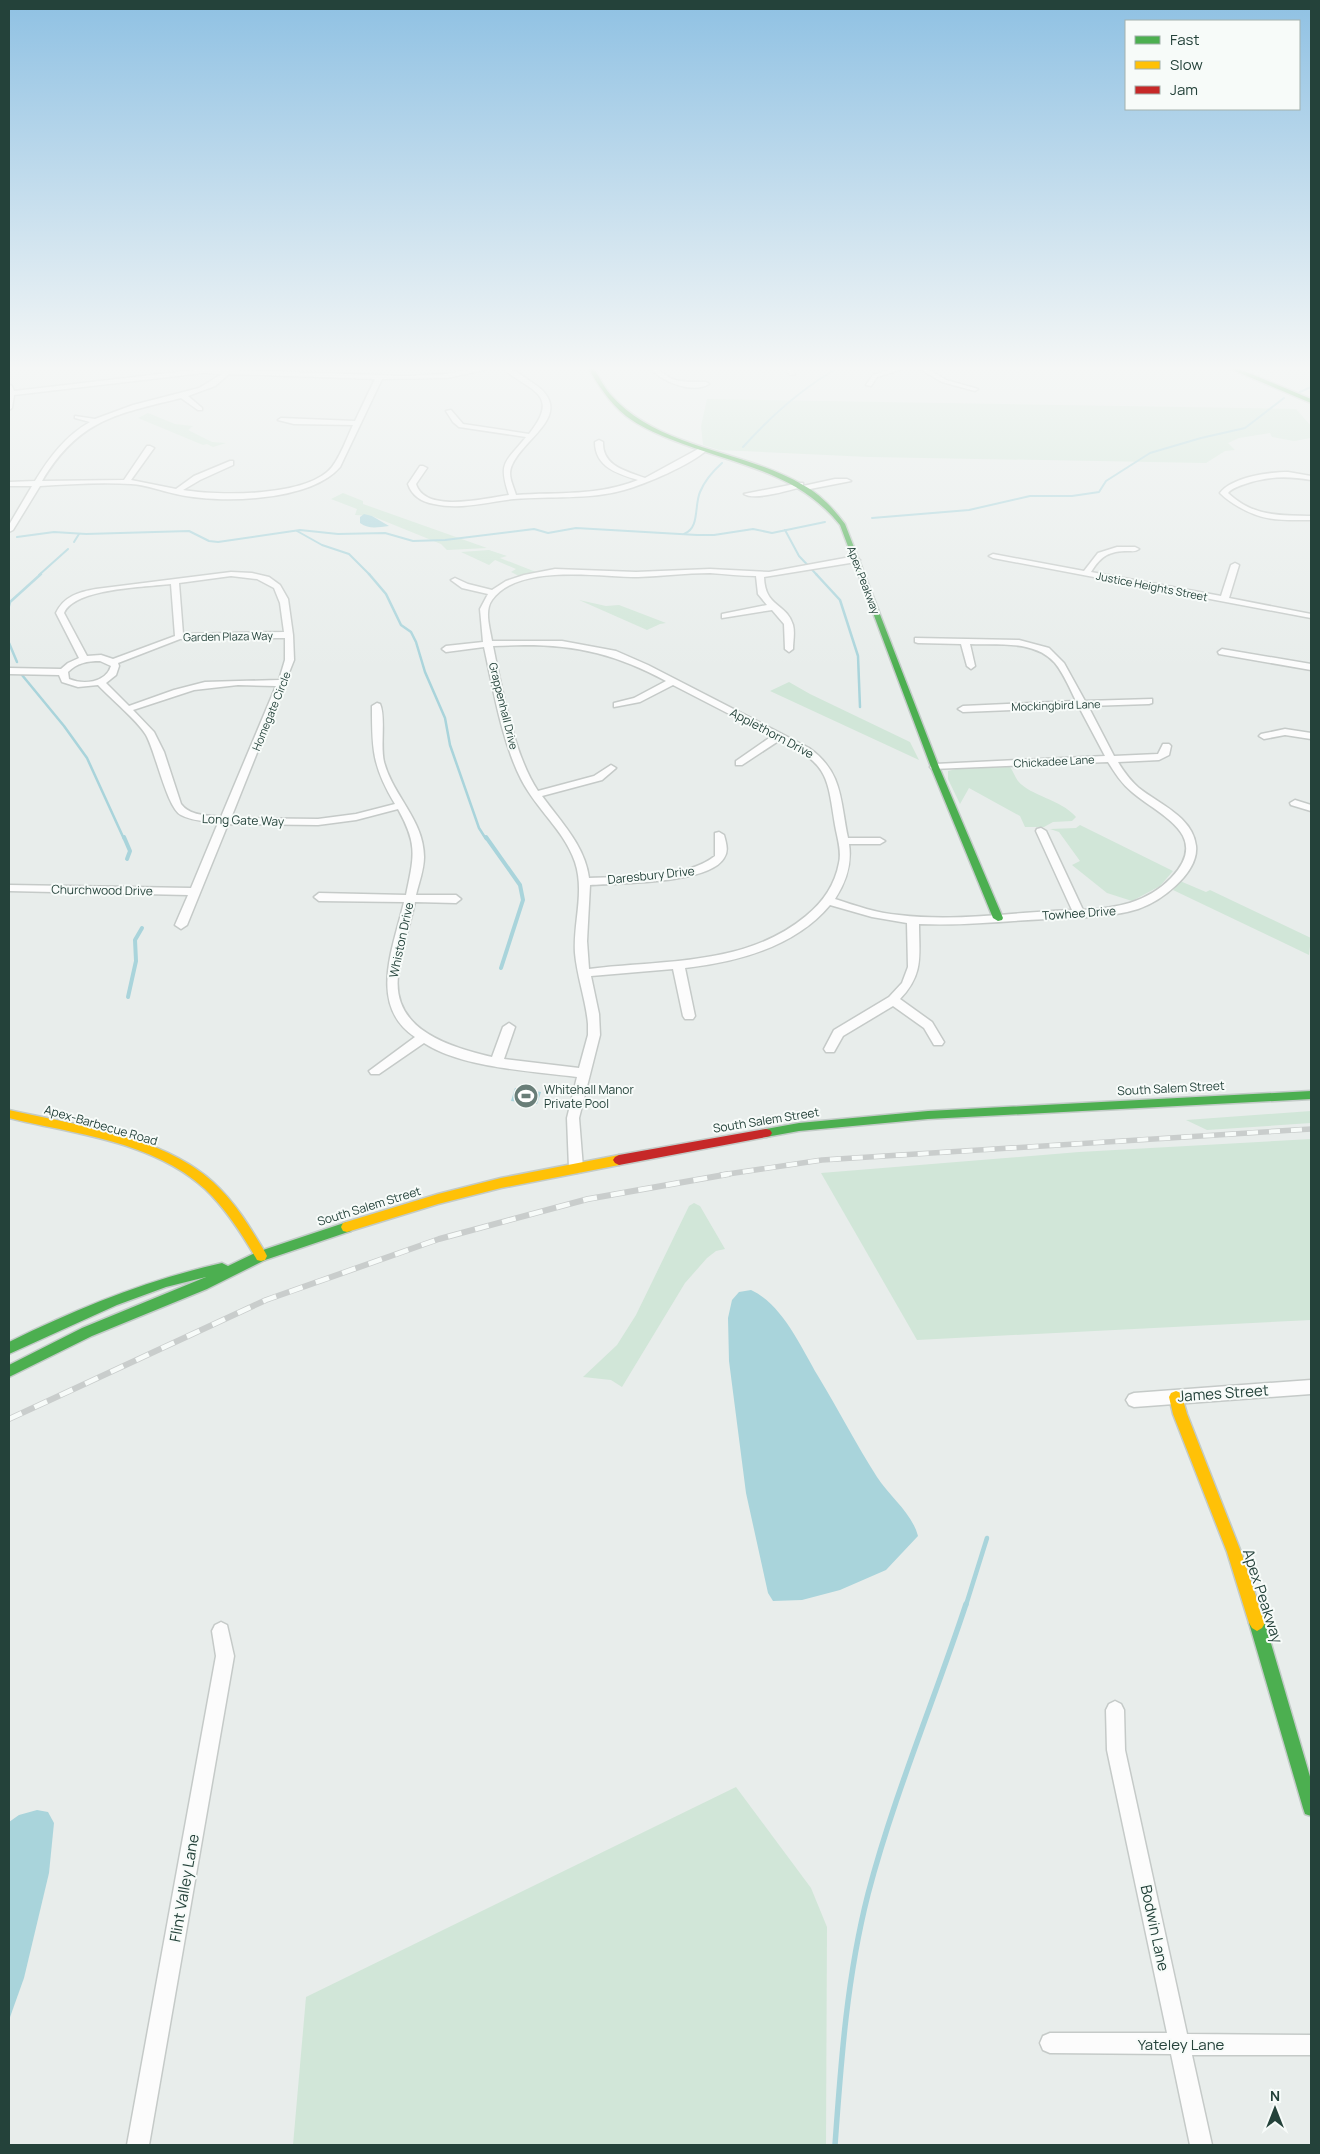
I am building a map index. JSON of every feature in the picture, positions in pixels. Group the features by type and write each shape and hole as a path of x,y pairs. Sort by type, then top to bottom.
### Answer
{"main road":[{"name":"Apex Peakway","path":"759,469 776,474 802,487 834,512 843,525 935,767 998,918"},
{"name":"South Salem Street","path":"9,1371 87,1332 202,1285 251,1261 346,1227 438,1199 501,1183 799,1127 928,1115 1311,1095"},
{"name":"Apex-Barbecue Road","path":"9,1114 103,1138 155,1154 179,1165 198,1177 235,1215 251,1261"},
{"name":"South Salem Street","path":"9,1348 86,1310 187,1273 251,1261"},
{"name":"Apex Peakway","path":"1176,1397 1180,1414 1234,1552 1311,1808"}],"street":[{"path":"9,530 49,469"},
{"path":"126,482 136,469"},
{"path":"176,492 197,478 218,469"},
{"path":"9,484 126,482 201,496 224,496 278,492 308,486 322,480 335,469"},
{"path":"423,469 412,487 418,495 428,500 460,504 513,497 593,494 624,488 667,469"},
{"path":"507,469 507,480 513,497"},
{"path":"614,469 645,480"},
{"path":"1311,478 1288,474 1265,475 1228,488 1224,493 1260,515 1311,518"},
{"path":"748,494 776,492 835,481 847,481"},
{"path":"1086,574 1096,556 1115,549 1135,548"},
{"name":"Justice Heights Street","path":"993,556 1311,616"},
{"path":"455,580 465,586 494,593 520,579 556,572 637,574 710,571 760,574 777,573 838,561 856,560"},
{"path":"1224,600 1235,565"},
{"name":"Homegate Circle","path":"84,660 62,617 61,609 66,603 80,595 96,591 231,574 249,575 264,579 274,584 282,592 289,635 290,658 282,683 181,925"},
{"path":"760,574 760,592 772,607 783,616 788,625 789,649"},
{"path":"175,581 179,637"},
{"name":"Grappenhall Drive","path":"494,593 486,604 484,612 488,644 517,760 526,781 570,842 579,858 585,882 581,949 595,1022 594,1035 573,1118 576,1168"},
{"path":"725,616 772,607"},
{"name":"Garden Plaza Way","path":"113,662 179,637 200,635 289,635"},
{"name":"Towhee Drive","path":"829,900 880,916 913,920 998,918 1123,909 1149,900 1174,881 1190,858 1190,840 1182,827 1167,813 1128,784 1111,759 1060,662 1046,650 1019,643 918,640"},
{"path":"965,641 971,666"},
{"name":"Applethorn Drive","path":"446,649 488,644 542,642 590,648 632,660 816,756 829,770 844,841 844,864 840,879 829,900 814,916 799,927 766,945 730,957 678,964 585,972"},
{"path":"1222,652 1311,667"},
{"path":"9,671 63,672 71,664 101,658 113,662 115,670 108,678 100,682 84,685 69,683 64,680 63,672"},
{"path":"617,705 637,700 673,681"},
{"name":"Long Gate Way","path":"100,682 128,709 153,739 179,808 186,814 198,819 325,822 401,806"},
{"path":"128,709 169,694 208,684 230,682 282,683"},
{"name":"Mockingbird Lane","path":"963,709 1149,701"},
{"name":"Whiston Drive","path":"377,706 379,760 387,780 412,824 418,847 418,867 392,979 394,999 403,1017 422,1038 453,1052 497,1061 583,1073"},
{"path":"1264,736 1285,732 1311,736"},
{"path":"739,762 780,736"},
{"name":"Chickadee Lane","path":"935,767 1159,757 1166,752 1166,746"},
{"path":"536,795 598,778 611,768"},
{"path":"1295,803 1311,808"},
{"path":"1041,831 1079,913"},
{"name":"Daresbury Drive","path":"585,882 675,875 706,868 719,857 722,851 719,836"},
{"path":"844,841 880,841"},
{"name":"Churchwood Drive","path":"9,888 196,892"},
{"path":"319,897 456,900"},
{"path":"830,1049 838,1033 893,1000 907,985 914,967 913,920"},
{"path":"678,964 689,1016"},
{"path":"893,1000 928,1025 938,1042"},
{"path":"497,1061 509,1026"},
{"path":"375,1071 422,1038"},
{"name":"James Street","path":"1134,1400 1311,1387"},
{"name":"Flint Valley Lane","path":"138,2145 225,1656 221,1631"},
{"name":"Bodwin Lane","path":"1115,1710 1116,1750 1201,2145"},
{"name":"Yateley Lane","path":"1050,2043 1311,2045"}],"green space":[{"path":"343,493 363,501 363,504 487,548 447,550 441,544 372,516 355,515 357,509 331,499"},
{"path":"489,550 507,556 500,558 536,572 519,576 511,572 516,569 495,560 489,565 461,552"},
{"path":"579,600 606,606 619,605 666,623 647,630"},
{"path":"789,682 910,742 919,760 770,691"},
{"path":"1010,767 1023,786 1062,806 1076,817 1072,821 1053,822 1044,827 1025,827 1020,816 969,788 960,804 948,779 948,771 956,769"},
{"path":"1080,825 1173,871 1160,886 1132,901 1107,893 1072,865 1080,861 1059,832 1050,829 1076,828"},
{"path":"1180,881 1206,892 1210,890 1311,938 1309,955 1173,890"},
{"path":"1311,1111 1311,1123 1207,1130 1186,1120"},
{"path":"1311,1139 1311,1320 917,1340 821,1173 1079,1152"},
{"path":"694,1203 700,1206 725,1249 716,1251 707,1258 685,1283 622,1387 611,1380 583,1377 617,1345 636,1315 689,1206"},
{"path":"736,1787 811,1888 827,1927 826,2145 293,2145 306,1997"}],"water":[{"path":"364,514 372,516 389,526 367,527 360,523 360,517"},
{"name":"Whitehall Manor Private Pool","path":"515,1088 541,1092 537,1104 511,1101"},
{"path":"751,1290 772,1305 790,1327 869,1465 911,1520 918,1536 886,1570 840,1590 802,1600 773,1601 768,1593 746,1493 729,1361 728,1318 732,1300 739,1292"},
{"path":"37,1810 48,1812 54,1823 49,1873 24,1978 9,2020 9,1822 19,1815"}],"waterway":[{"path":"684,534 689,531 695,522 698,498 702,488 716,469"},
{"path":"872,518 969,510 1030,496 1072,496 1099,492 1106,481 1126,469"},
{"path":"785,530 825,522"},
{"path":"17,537 54,532 86,534 189,531 209,541 218,542 300,530 338,534 385,533 413,541 445,540 534,529 548,533 576,528 697,535 714,535 753,529 772,533 785,530"},
{"path":"785,530 799,556 817,575"},
{"path":"297,531 322,545 349,554 369,574"},
{"path":"74,542 79,534"},
{"path":"39,575 68,549"},
{"path":"9,606 10,602 41,574"},
{"path":"369,574 386,594 401,625 411,632 416,642 425,672 445,718 450,745 479,828 486,839"},
{"path":"816,574 840,600 858,656 860,707"},
{"path":"9,643 17,662"},
{"path":"22,675 64,726 87,758 124,839"},
{"path":"124,837 130,851 127,859"},
{"path":"486,837 520,885 523,900 501,968"},
{"path":"128,997 136,961 135,940 142,928"},
{"path":"966,1605 987,1538"},
{"path":"835,2145 850,1987 868,1894 902,1784 966,1604"}],"railway":[{"path":"721,1175 822,1160 1311,1129"},
{"path":"9,1419 266,1300 439,1239 588,1199 729,1174"}],"traffic: fast":[{"path":"763,469 801,486 813,494 843,525 935,767 998,918"},
{"path":"766,1133 799,1127 928,1115 1311,1095"},
{"path":"9,1371 87,1332 202,1285 261,1256 347,1227"},
{"path":"9,1348 61,1323 139,1291 194,1274 222,1268"},
{"path":"1257,1623 1311,1808"}],"traffic: slow":[{"path":"9,1114 106,1136 154,1152 176,1163 197,1176 225,1202 241,1223 261,1256"},
{"path":"347,1227 438,1199 501,1183 619,1160"},
{"path":"1176,1397 1180,1414 1234,1552 1257,1623"}],"traffic: jam":[{"path":"619,1160 766,1133"}],"place":[{"name":"Whitehall Manor Private Pool","path":"526,1096"}]}
